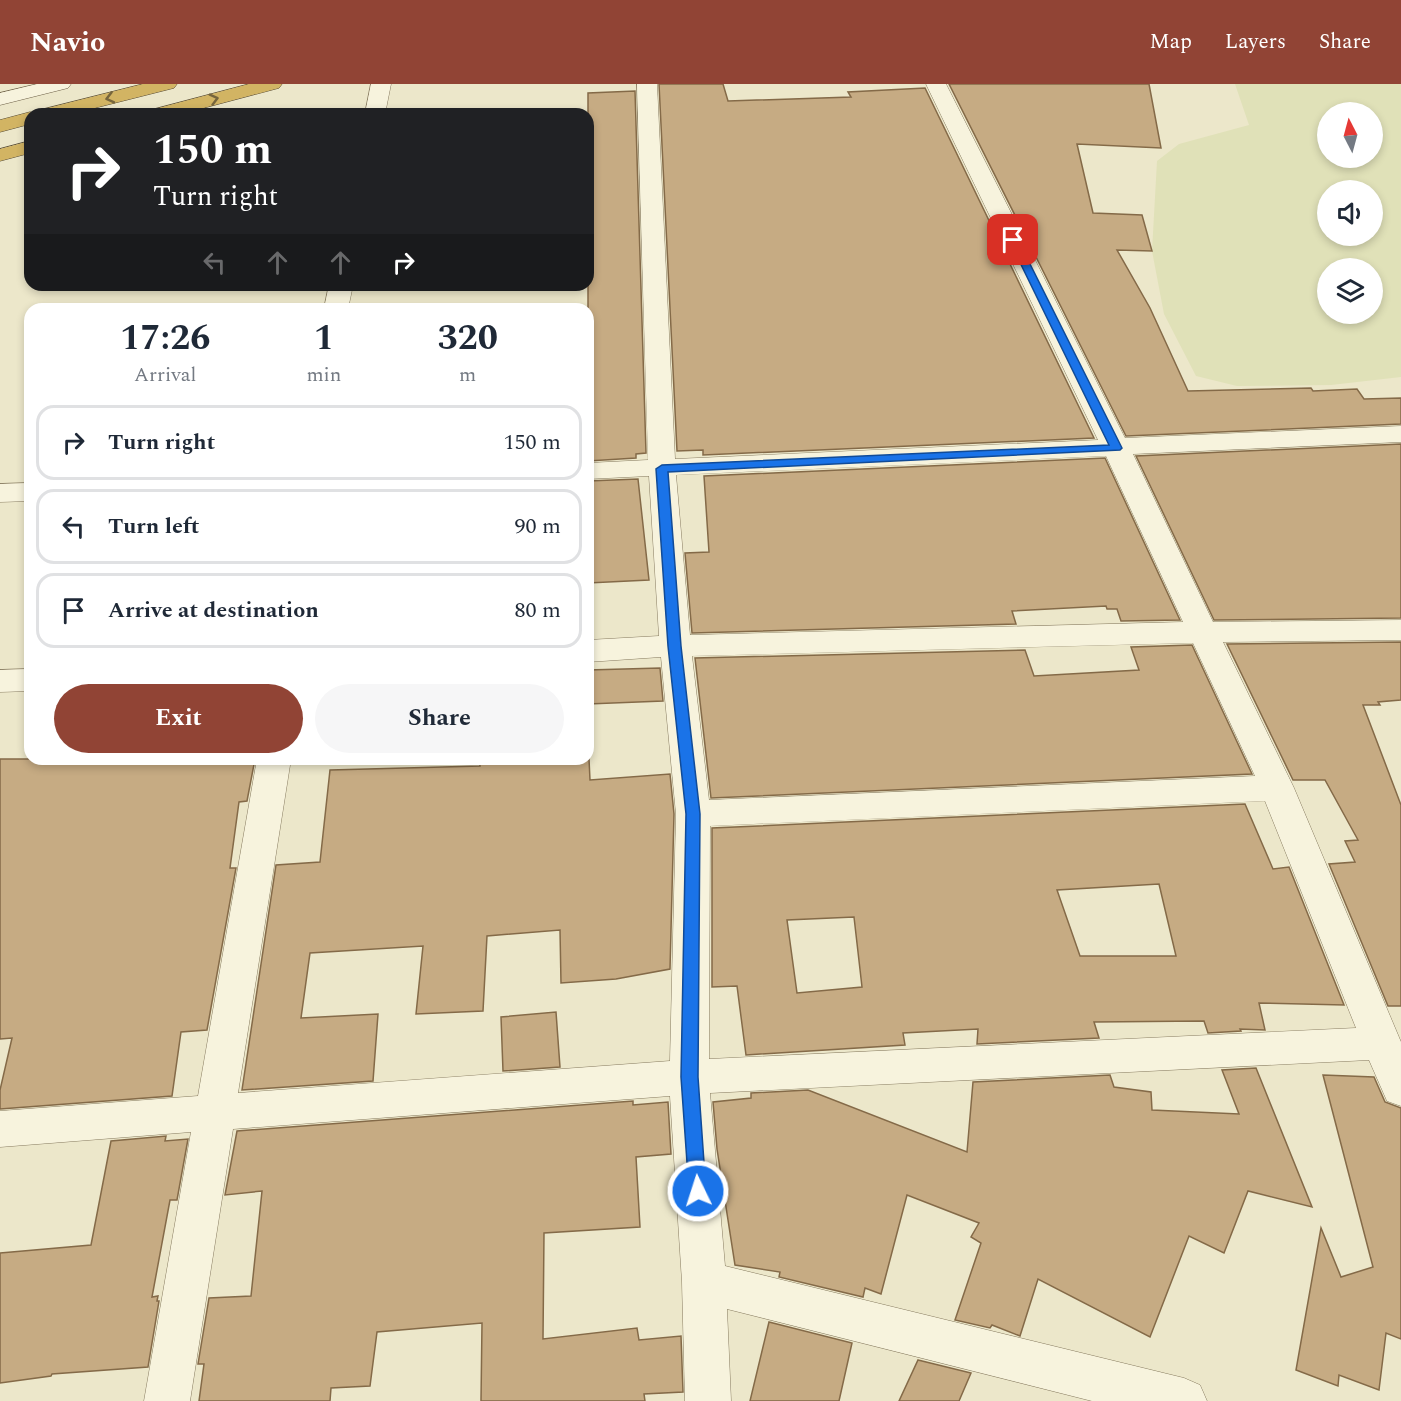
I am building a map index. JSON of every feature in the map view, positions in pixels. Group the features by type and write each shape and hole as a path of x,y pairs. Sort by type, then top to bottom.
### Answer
{"highway":[{"path":"71,108 167,84"},
{"path":"181,108 272,84"},
{"path":"0,126 24,120"},
{"path":"0,155 24,149"}],"street":[{"path":"0,99 61,84"},
{"path":"376,108 381,84"},
{"path":"647,84 662,469 675,646 693,814 689,1077 704,1282 708,1401"},
{"path":"936,84 1116,448 1277,788 1401,1089"},
{"path":"594,471 1401,434"},
{"path":"0,493 24,492"},
{"path":"594,651 675,646 1204,632 1401,630"},
{"path":"0,681 24,680"},
{"path":"167,1401 273,765"},
{"path":"693,814 1277,788"},
{"path":"0,1130 689,1077 1381,1043"},
{"path":"704,1282 1184,1401"}],"green space":[{"path":"1235,84 1401,84 1401,377 1331,385 1237,386 1196,376 1164,314 1152,251 1157,161 1179,144 1249,125"}],"building":[{"path":"659,84 723,84 728,101 851,97 848,92 925,88 1094,438 703,455 703,450 677,451"},
{"path":"949,84 1149,84 1161,148 1077,144 1093,213 1142,215 1152,251 1117,250 1150,308 1188,391 1357,389 1364,399 1401,398 1401,424 1126,436"},
{"path":"635,91 646,453 636,454 636,458 594,461 594,303 588,303 588,291 594,291 594,108 588,108 588,93"},
{"path":"1401,444 1401,618 1214,620 1136,456"},
{"path":"1105,458 1180,620 1121,621 1117,609 1107,609 1106,606 1012,611 1016,624 692,633 685,553 709,552 704,476"},
{"path":"638,479 649,580 594,583 594,481"},
{"path":"1401,642 1401,700 1378,702 1380,705 1363,705 1401,805 1401,1006 1388,1006 1329,864 1355,862 1345,841 1358,840 1325,780 1293,780 1227,644"},
{"path":"1192,645 1252,774 711,798 695,658 1025,650 1034,676 1139,670 1131,647"},
{"path":"660,668 663,701 594,704 594,670"},
{"path":"0,759 24,759 24,765 254,765 247,801 239,802 230,868 236,868 207,1030 181,1032 172,1096 0,1109 0,1090 12,1038 0,1039"},
{"path":"589,765 590,780 670,774 674,814 670,969 616,979 561,983 560,930 487,936 483,1011 416,1014 423,946 310,953 301,1018 378,1014 373,1081 242,1090 276,865 320,862 330,770"},
{"path":"1245,804 1273,869 1289,867 1344,1005 1259,1003 1265,1030 1240,1029 1241,1031 1208,1033 1204,1021 1094,1022 1099,1038 977,1044 978,1029 903,1033 905,1045 746,1055 737,986 712,987 712,828","holes":["1159,884 1176,956 1080,956 1057,890","854,917 862,987 797,993 787,920"]},
{"path":"556,1012 560,1067 503,1071 501,1017"},
{"path":"1256,1068 1312,1207 1248,1191 1224,1253 1189,1236 1150,1337 1038,1279 1020,1336 992,1325 990,1328 955,1320 981,1243 971,1237 979,1223 907,1195 881,1294 865,1288 863,1297 779,1277 780,1272 735,1265 717,1149 713,1102 751,1098 751,1093 808,1090 967,1152 973,1082 1110,1075 1114,1087 1151,1092 1152,1110 1239,1114 1222,1070"},
{"path":"1323,1075 1374,1077 1385,1102 1401,1108 1401,1339 1386,1333 1379,1390 1339,1375 1338,1386 1296,1370 1321,1228 1341,1277 1373,1267"},
{"path":"633,1101 633,1105 668,1102 671,1154 636,1157 640,1227 544,1233 543,1339 637,1328 639,1340 681,1336 683,1392 644,1394 645,1401 481,1401 482,1323 377,1332 370,1386 331,1388 330,1401 199,1401 204,1364 198,1364 209,1298 251,1296 262,1191 225,1195 237,1131"},
{"path":"166,1136 165,1141 188,1139 177,1200 170,1200 152,1297 158,1296 157,1301 159,1301 148,1367 52,1374 51,1376 0,1383 0,1253 91,1245 111,1141"},
{"path":"769,1322 852,1343 839,1401 750,1401"},
{"path":"918,1360 971,1373 959,1401 899,1401"}],"route":[{"path":"698,1191 689,1077 693,814 675,646 662,469 1116,448 1013,240"}]}
